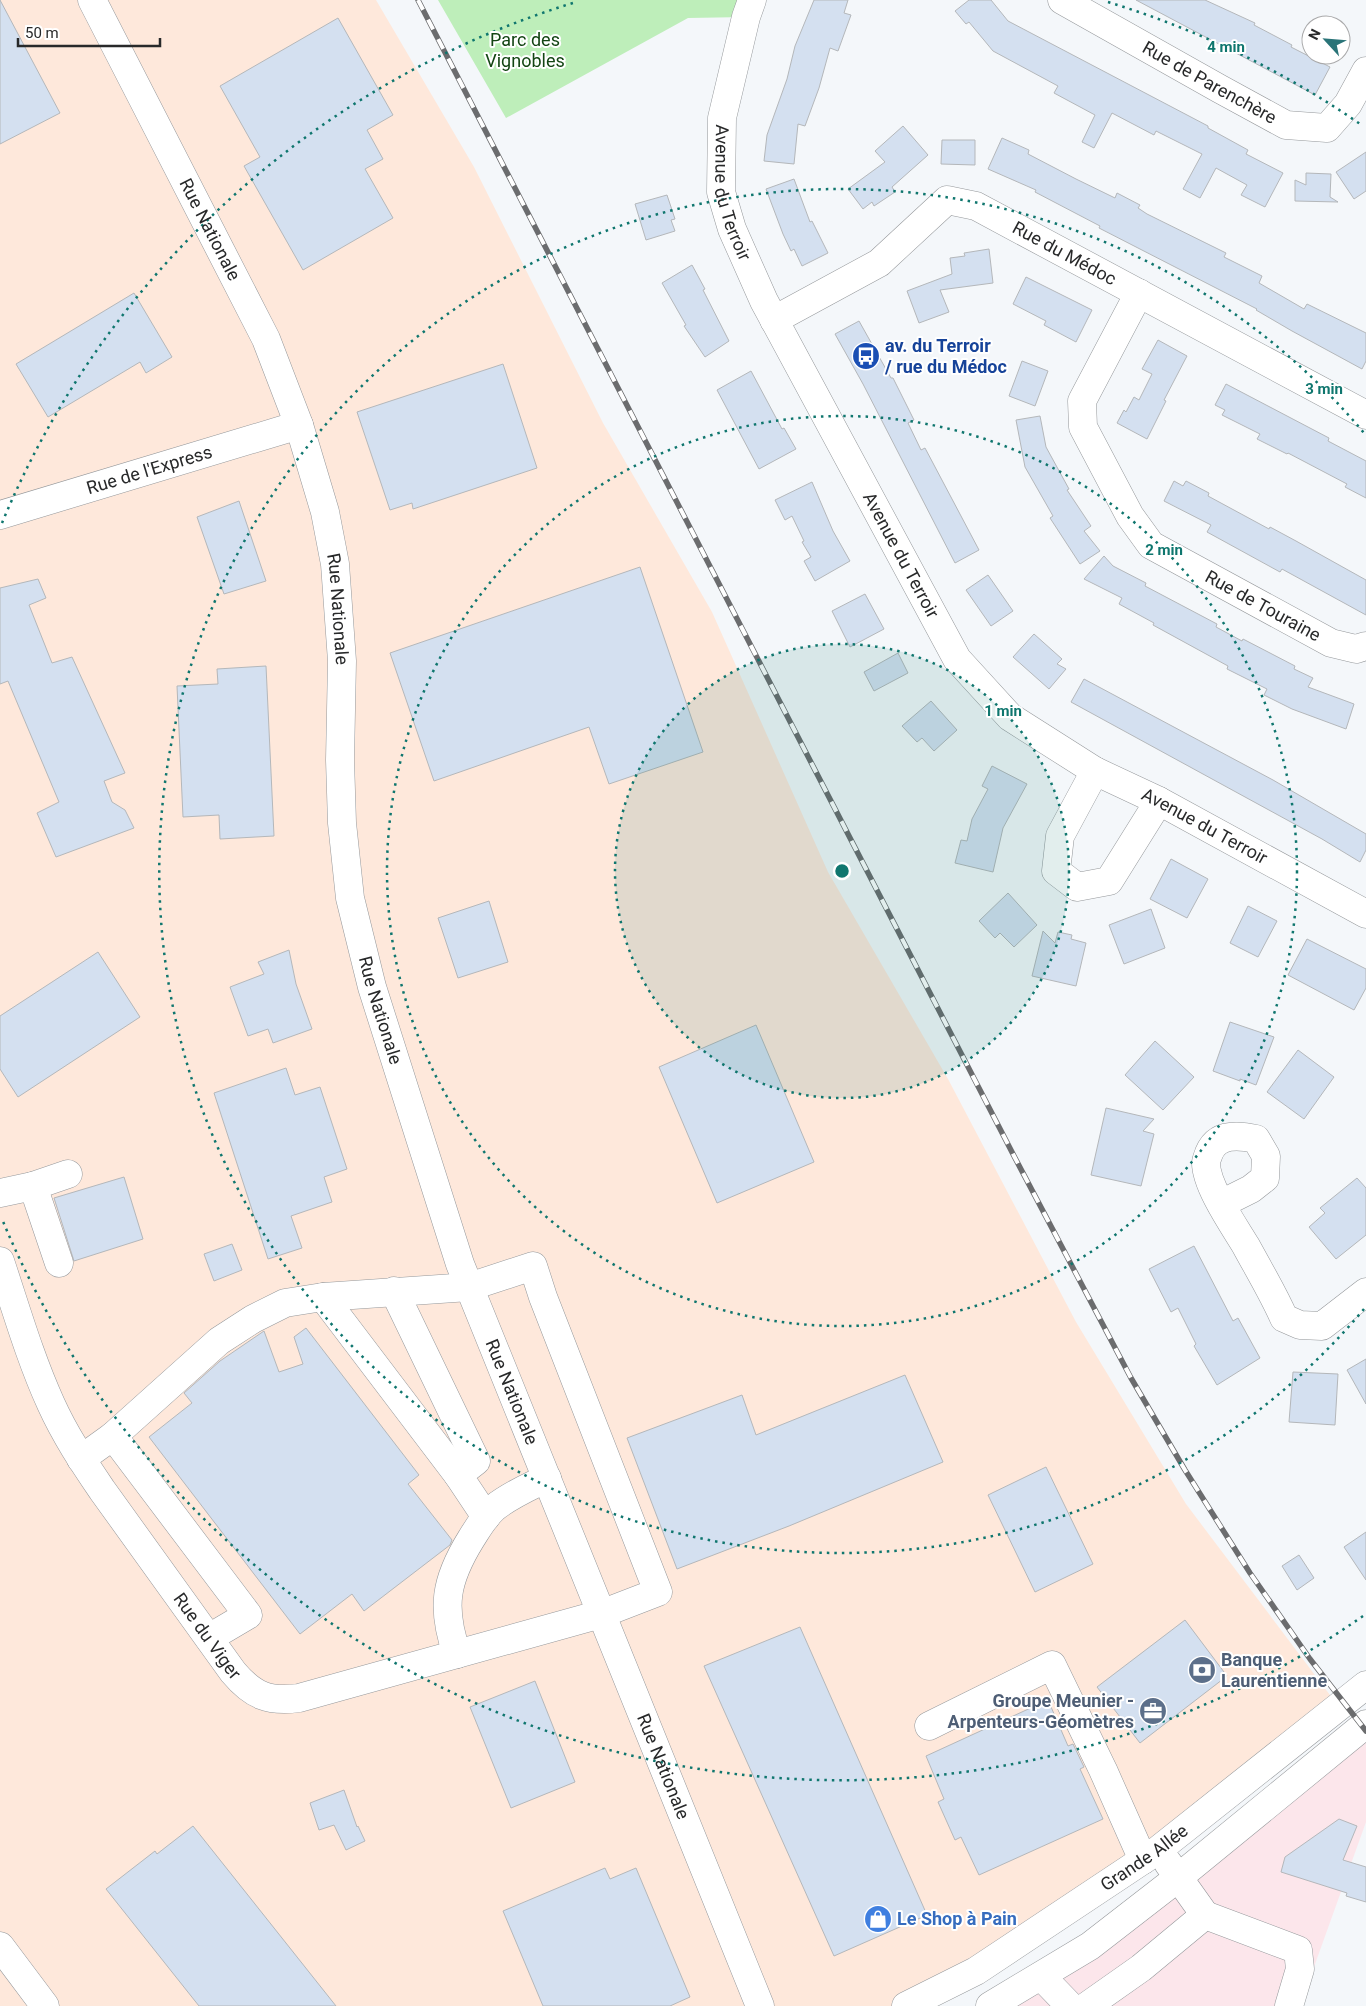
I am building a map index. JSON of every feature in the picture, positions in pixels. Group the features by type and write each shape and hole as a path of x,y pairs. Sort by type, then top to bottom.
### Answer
{"street":[{"name":"Rue Nationale","path":"92,0 266,339 299,425 323,504 335,564 342,662 340,793 347,877 355,923 391,1050 448,1229 469,1287 760,2006"},
{"name":"Avenue du Terroir","path":"752,0 722,118 721,192 733,233 774,320 957,659 1010,717 1094,771 1159,801 1366,914"},
{"name":"Rue de Parenchère","path":"1062,0 1286,125 1327,128 1348,104 1366,71"},
{"name":"Rue du Médoc","path":"774,320 879,263 947,200 976,206 1366,416"},
{"name":"Rue de Touraine","path":"1139,293 1082,401 1083,427 1130,516 1151,545 1331,643 1356,649 1366,646"},
{"name":"Rue de l'Express","path":"0,515 299,425"},
{"path":"1094,771 1060,836 1056,871 1077,887 1109,881 1159,801"},
{"path":"0,1193 33,1186 68,1174"},
{"path":"33,1186 59,1263"},
{"path":"1221,1204 1272,1291 1284,1318 1300,1325 1322,1326 1366,1292"},
{"name":"Rue du Viger","path":"0,1260 44,1386 60,1422 82,1459 102,1490 241,1682 261,1696 274,1699 299,1698 601,1614 658,1592 550,1315 534,1266 469,1287"},
{"path":"82,1459 113,1436 219,1341 253,1319 285,1303 323,1297 469,1287"},
{"path":"394,1291 476,1461 458,1475"},
{"path":"323,1297 458,1475 486,1517"},
{"path":"113,1436 248,1615 209,1638"},
{"path":"457,1654 447,1623 448,1591 455,1569 486,1517 512,1495 547,1478"},
{"path":"929,1726 1052,1665 1102,1770 1151,1855 1179,1877 1205,1915 1298,1950 1300,1969 1289,2006"},
{"name":"Grande Allée","path":"906,2006 976,1971 1151,1855 1366,1685"},
{"name":"Grande Allée","path":"990,2006 1090,1946 1179,1877 1366,1724"},
{"path":"1087,2006 1141,1968 1205,1915"},
{"path":"0,1946 45,2006"},
{"path":"1008,1950 1034,1980 1070,2006"}],"shaded area":[{"path":"0,0 376,0 474,167 603,423 712,612 828,872 948,1079 1076,1322 1186,1504 1339,1707 1158,1850 906,2006 0,2006"},
{"path":"1366,1724 1366,1822 1300,2006 990,2006"}],"green space":[{"name":"Parc des Vignobles","path":"438,0 753,0 746,17 688,18 506,118"}],"building":[{"path":"0,0 60,113 0,144"},
{"path":"814,0 848,0 844,13 851,15 838,51 830,48 819,88 805,126 798,124 794,164 764,161 767,135 787,79 795,46"},
{"path":"969,0 991,0 1008,21 1208,126 1208,128 1248,150 1246,154 1283,173 1265,207 1241,195 1247,185 1216,168 1200,198 1183,189 1202,154 1156,131 1154,135 1112,113 1094,148 1082,142 1095,115 1054,93 1058,86 993,51 969,22 966,24 955,11"},
{"path":"1136,0 1205,0 1255,23 1254,25 1292,45 1291,47 1301,52 1301,65 1326,65 1330,67 1315,95"},
{"path":"338,18 393,115 367,130 383,159 365,169 393,218 303,270 244,166 260,157 220,86"},
{"path":"903,126 928,155 892,187 895,192 874,206 872,202 863,209 848,189 885,162 875,151"},
{"path":"1002,138 1029,150 1028,154 1115,198 1117,193 1140,205 1138,208 1147,214 1226,253 1224,257 1262,276 1259,283 1304,309 1307,304 1366,333 1366,361 1362,369 1292,331 1257,309 1099,228 1100,226 1035,192 1036,190 988,169"},
{"path":"942,140 975,140 975,165 941,164"},
{"path":"1366,152 1366,191 1354,199 1336,172"},
{"path":"1306,173 1331,174 1330,197 1338,202 1295,201 1295,180 1306,185"},
{"path":"794,179 810,222 812,221 828,253 802,266 794,249 791,251 783,234 766,189"},
{"path":"667,195 675,219 671,220 675,231 646,240 635,204"},
{"path":"989,249 993,283 940,290 949,312 919,323 907,291 952,274 950,258 965,256 964,253"},
{"path":"692,265 729,341 705,357 684,326 686,325 662,283"},
{"path":"1026,277 1092,310 1076,342 1044,325 1046,321 1013,304"},
{"path":"134,293 172,357 146,373 140,362 48,417 16,364"},
{"path":"859,321 891,378 893,378 914,420 908,423 921,450 925,448 979,550 955,563 863,384 835,334"},
{"path":"1158,340 1187,356 1164,400 1166,401 1147,439 1117,423 1124,410 1126,412 1134,397 1139,400 1152,374 1142,369"},
{"path":"1022,361 1048,371 1035,406 1009,396"},
{"path":"503,364 537,468 413,509 412,503 390,510 357,412"},
{"path":"751,371 782,429 784,428 796,449 759,469 717,390"},
{"path":"1226,384 1329,438 1328,441 1366,461 1366,498 1345,487 1347,484 1257,439 1260,434 1222,415 1225,410 1215,405"},
{"path":"1040,416 1046,447 1069,489 1067,490 1091,526 1084,531 1100,551 1080,564 1050,518 1053,516 1025,467 1016,420"},
{"path":"1174,481 1183,486 1186,481 1209,493 1208,496 1269,529 1270,527 1366,580 1366,615 1282,569 1280,572 1207,532 1211,525 1164,501"},
{"path":"812,482 833,531 850,561 815,581 804,561 811,557 802,542 804,541 792,516 785,520 775,500"},
{"path":"239,501 266,581 224,594 197,517"},
{"path":"1104,556 1113,566 1146,583 1145,586 1217,624 1216,627 1295,666 1294,669 1313,678 1308,687 1354,704 1346,729 1292,709 1264,695 1267,689 1227,669 1228,666 1153,625 1154,623 1119,604 1122,598 1084,579"},
{"path":"640,567 703,752 609,784 589,727 434,781 390,653"},
{"path":"988,575 1013,611 991,626 966,590"},
{"path":"38,579 46,598 29,605 52,663 72,657 125,773 104,781 112,802 125,810 134,828 56,857 37,813 59,802 8,681 0,684 0,588"},
{"path":"865,594 884,629 850,647 832,611"},
{"path":"1034,634 1062,659 1057,664 1066,669 1049,689 1013,657"},
{"path":"898,653 908,673 874,691 864,672"},
{"path":"266,666 274,836 220,839 219,815 183,817 177,686 218,684 217,669"},
{"path":"1084,679 1273,780 1366,834 1366,850 1360,862 1322,839 1071,702"},
{"path":"931,701 957,730 934,751 922,738 917,742 902,726"},
{"path":"992,766 1027,784 1003,828 993,872 955,863 961,840 967,841 972,819 988,789 982,786"},
{"path":"1171,859 1208,879 1187,918 1150,899"},
{"path":"1008,893 1037,925 1014,947 1000,933 995,938 979,921"},
{"path":"489,901 508,962 458,978 438,918"},
{"path":"1248,906 1277,921 1258,957 1230,943"},
{"path":"1151,909 1165,948 1124,964 1109,925"},
{"path":"1043,931 1055,943 1058,932 1072,935 1071,939 1086,943 1076,986 1032,976"},
{"path":"1307,939 1366,969 1366,988 1354,1010 1288,975"},
{"path":"289,950 296,984 312,1029 273,1043 268,1029 248,1036 230,987 264,974 258,962"},
{"path":"98,952 140,1017 18,1097 0,1069 0,1016"},
{"path":"1230,1022 1274,1037 1256,1085 1213,1071"},
{"path":"756,1025 814,1162 717,1203 659,1067"},
{"path":"1155,1041 1194,1077 1163,1110 1125,1075"},
{"path":"1298,1050 1334,1077 1304,1119 1267,1092"},
{"path":"286,1068 295,1095 320,1087 347,1169 324,1177 332,1202 291,1216 302,1248 268,1259 214,1093"},
{"path":"1106,1108 1154,1119 1143,1131 1154,1134 1141,1186 1091,1175"},
{"path":"124,1177 143,1239 74,1261 54,1198"},
{"path":"1357,1178 1366,1188 1366,1235 1336,1259 1309,1227 1325,1213 1320,1208"},
{"path":"232,1244 242,1270 214,1281 204,1254"},
{"path":"1194,1246 1233,1321 1238,1318 1260,1358 1217,1385 1194,1346 1196,1344 1178,1308 1171,1312 1149,1269"},
{"path":"306,1328 419,1475 408,1484 452,1540 450,1545 364,1611 352,1594 300,1634 149,1437 192,1403 184,1393 220,1361 264,1331 279,1372 303,1364 294,1337"},
{"path":"1366,1359 1366,1404 1347,1370"},
{"path":"1293,1372 1338,1374 1335,1425 1289,1422"},
{"path":"905,1375 943,1462 789,1526 677,1569 627,1438 742,1395 756,1435"},
{"path":"1046,1467 1093,1564 1035,1592 988,1495"},
{"path":"1366,1532 1366,1580 1344,1547"},
{"path":"1299,1555 1314,1578 1297,1590 1282,1566"},
{"path":"1185,1620 1227,1676 1140,1743 1097,1687"},
{"path":"800,1627 927,1915 834,1956 704,1666"},
{"path":"535,1681 575,1782 511,1808 470,1707"},
{"path":"1048,1700 1068,1746 1073,1744 1084,1767 1080,1769 1103,1819 979,1875 961,1837 955,1840 938,1802 944,1799 926,1756"},
{"path":"344,1790 357,1827 365,1841 346,1850 334,1825 319,1830 310,1803"},
{"path":"1339,1819 1357,1826 1343,1860 1366,1867 1366,1902 1346,1896 1347,1893 1281,1872 1285,1857"},
{"path":"193,1826 336,2006 199,2006 106,1889 155,1851 157,1854"},
{"path":"605,1868 610,1879 636,1868 690,1997 670,2006 543,2006 503,1911"}],"railway":[{"path":"418,0 1014,1156 1131,1378 1185,1470 1250,1573 1310,1659 1366,1731"}],"place":[{"name":"av. du Terroir / rue du Médoc","path":"866,356"},
{"name":"Banque Laurentienne","path":"1202,1670"},
{"name":"Groupe Meunier - Arpenteurs-Géomètres","path":"1153,1711"},
{"name":"Le Shop à Pain","path":"878,1919"}]}
